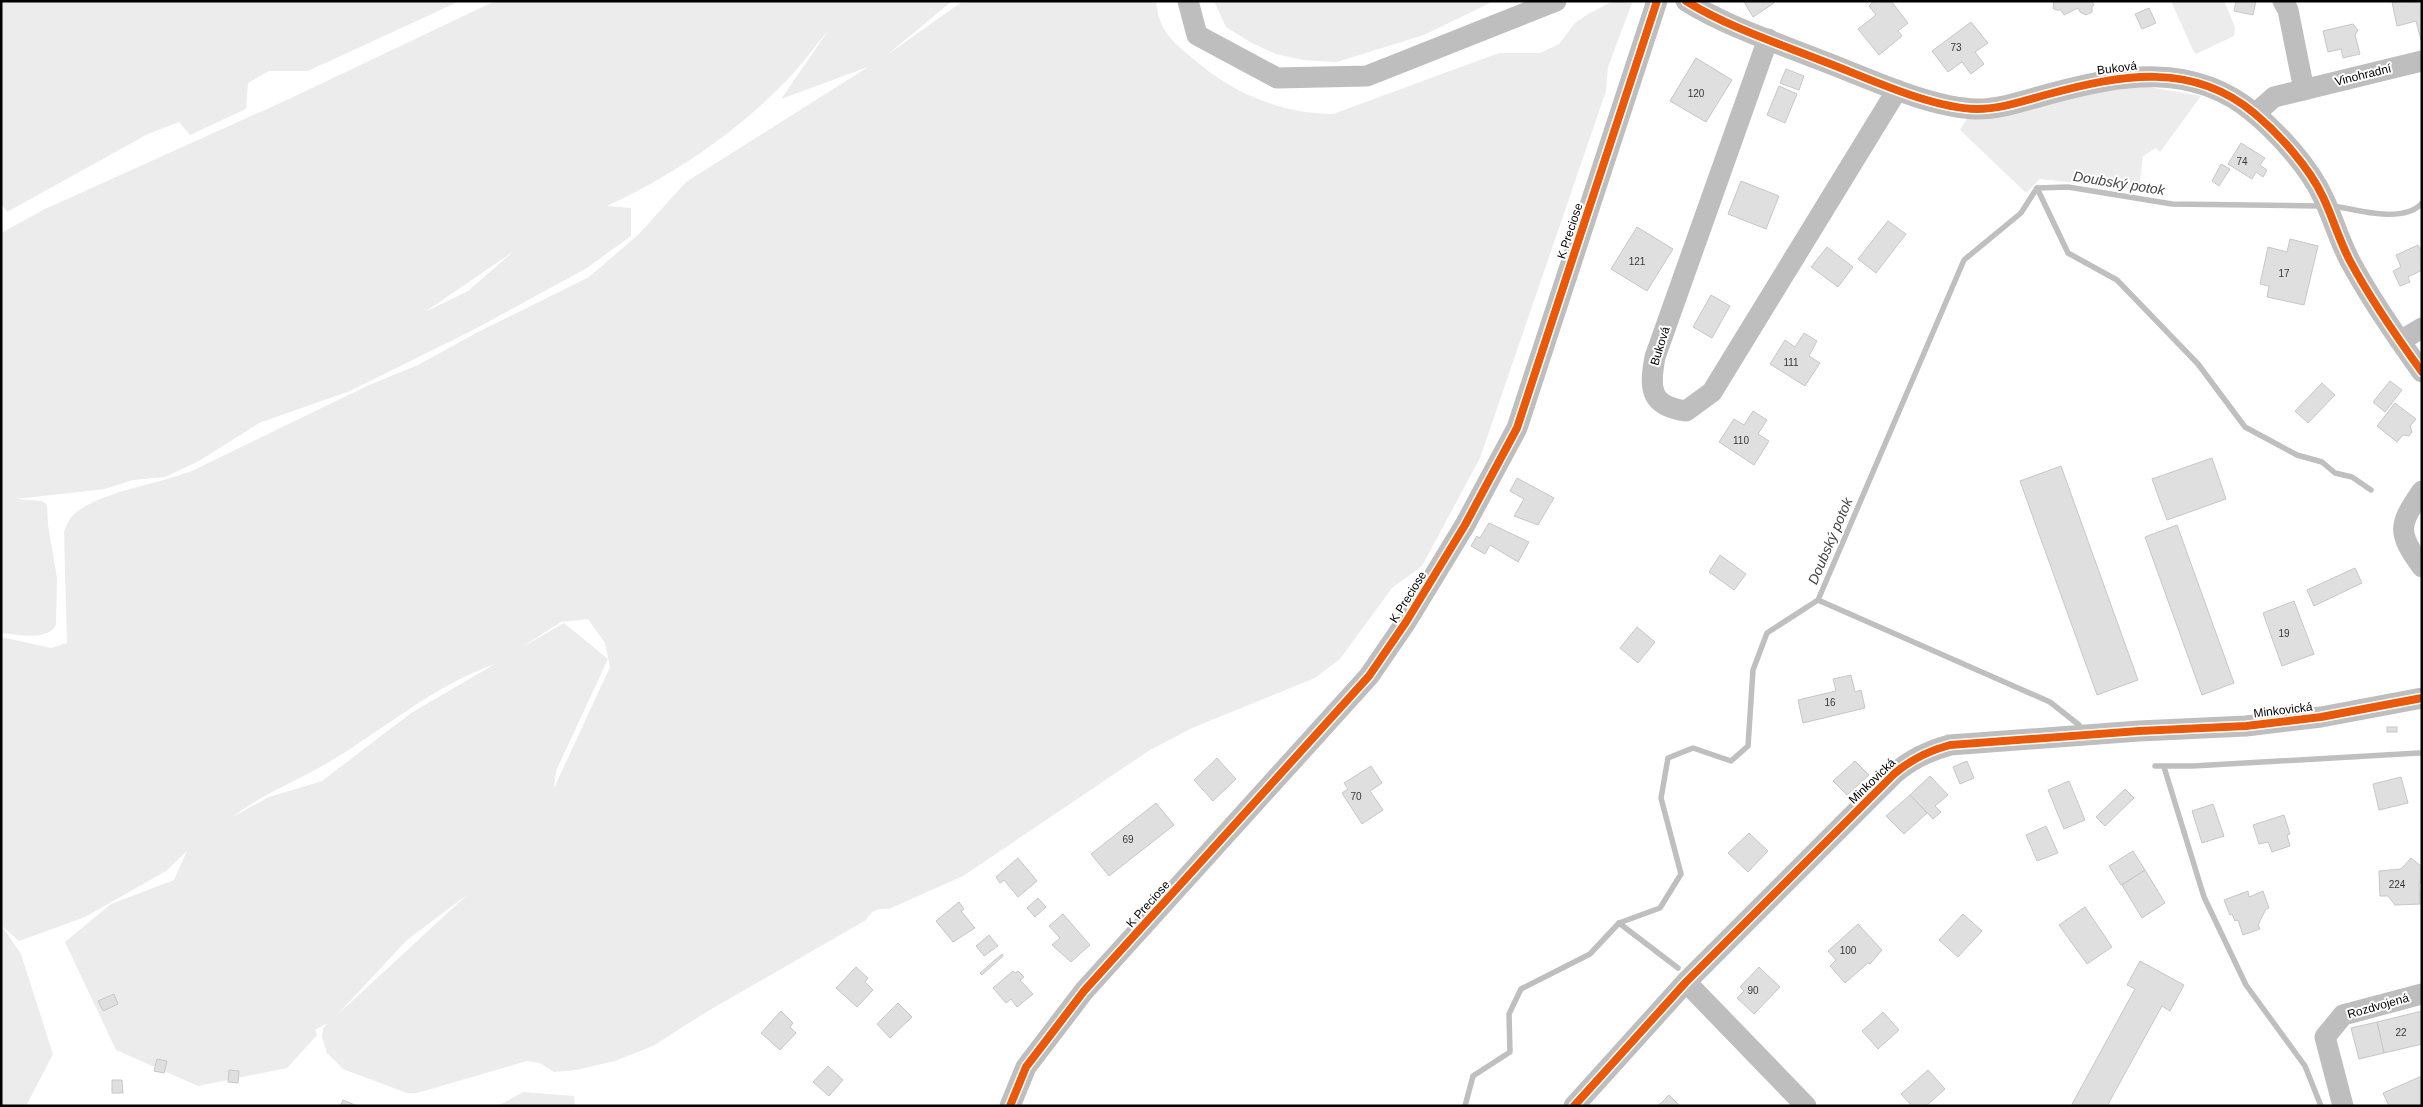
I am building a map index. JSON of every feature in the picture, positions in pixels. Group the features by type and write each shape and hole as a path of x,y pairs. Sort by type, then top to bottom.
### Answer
{"street":[{"path":"1188,1 1197,34 1277,78 1367,76 1556,1"},
{"name":"K Preciose","path":"1010,1106 1026,1067 1084,991 1369,676 1406,622 1466,525 1516,428 1657,1"},
{"name":"Buková","path":"1686,1 1768,39 1897,90 1939,102 1977,109 2017,103 2115,78 2172,77 2222,93 2238,101 2255,114 2306,167 2323,197 2343,248 2363,286 2422,372"},
{"path":"2284,1 2288,10 2304,90"},
{"name":"Buková","path":"1768,39 1655,357 1651,380 1656,400 1669,408 1686,411 1712,392 1897,90"},
{"name":"Vinohradní","path":"2255,114 2274,97 2422,61"},
{"path":"2400,342 2422,328"},
{"path":"2422,491 2406,516 2403,534 2404,541 2422,567"},
{"name":"Minkovická","path":"1574,1106 1686,982 1909,761 1930,751 1950,745 2139,731 2246,726 2421,702"},
{"path":"1686,982 1806,1106"},
{"name":"Rozdvojená","path":"2343,1106 2326,1037 2343,1015 2422,994"}],"shaded area":[{"path":"1,1 460,1 308,71 269,71 248,83 246,109 190,135 179,122 148,134 7,212 1,203"},
{"path":"495,1 952,1 887,55 963,1 1156,1 1163,27 1171,39 1223,81 1257,99 1275,105 1313,113 1333,114 1499,53 1540,53 1559,44 1575,23 1588,14 1613,1 1632,3 1608,67 1606,91 1480,458 1422,566 1392,588 1340,659 1315,678 1192,728 1150,750 963,876 889,909 875,910 866,920 708,1011 653,1046 615,1061 576,1070 554,1072 540,1063 527,1061 417,1093 407,1093 343,1069 327,1053 322,1037 323,1028 328,1023 315,1030 317,1035 287,1068 198,1086 116,1050 65,942 111,904 174,880 187,851 166,871 85,917 19,941 2,926 21,954 53,1054 26,1106 1,1106 1,637 51,648 67,643 64,532 73,515 99,500 115,494 182,475 196,469 369,385 418,365 478,332 589,277 639,234 686,182 868,67 781,99 828,31 786,81 767,100 725,135 679,167 607,206 631,208 631,236 587,268 473,330 350,391 259,423 199,461 165,477 133,480 105,489 16,499 42,501 47,505 48,525 57,578 56,625 46,634 31,636 1,633 1,233 45,209 291,98","holes":["514,251 468,291 425,312","588,619 605,643 610,667 554,788 556,771 608,659 564,623 519,649 561,622","495,664 411,713 322,781 269,797 234,816 266,795 324,765 407,710 472,673","468,894 336,1016 407,940"]},
{"path":"1214,1 1494,1 1424,35 1337,62 1303,60 1276,54 1250,42 1226,27"},
{"path":"2171,1 2224,1 2235,27 2234,36 2196,54"},
{"path":"2137,85 2201,96 2160,152 2156,148 2143,156 2139,190 2040,179 2026,193 1960,130 1969,115 2092,90"},
{"path":"523,1092 574,1096 575,1106 498,1106"}],"building":[{"path":"1773,1 1774,3 1753,17 1744,2"},
{"path":"1874,1 1891,1 1908,23 1898,31 1902,36 1879,55 1858,29 1876,15 1869,6"},
{"path":"2054,1 2091,1 2094,5 2092,6 2092,12 2086,15 2080,12 2078,8 2064,15 2061,10 2053,8"},
{"path":"2236,1 2256,1 2253,15 2234,11"},
{"path":"2422,1 2421,40 2416,21 2397,26 2392,2"},
{"path":"2149,8 2156,23 2142,29 2135,14"},
{"path":"1971,22 1988,43 1975,52 1984,64 1971,74 1962,62 1948,72 1932,51"},
{"path":"2353,24 2358,30 2355,35 2360,54 2343,58 2341,49 2328,52 2323,31"},
{"path":"1696,58 1732,80 1706,122 1670,101"},
{"path":"1786,69 1804,76 1799,90 1780,83"},
{"path":"1779,86 1797,94 1785,123 1767,115"},
{"path":"2241,143 2265,158 2260,165 2267,170 2263,177 2256,172 2252,179 2228,164"},
{"path":"2221,164 2230,169 2219,186 2212,181"},
{"path":"1741,181 1779,196 1766,229 1728,214"},
{"path":"1888,221 1906,234 1876,273 1858,259"},
{"path":"1637,227 1673,249 1647,291 1611,269"},
{"path":"2290,239 2318,246 2304,305 2267,297 2269,286 2260,284 2268,247 2287,252"},
{"path":"2418,245 2422,253 2422,270 2408,277 2410,282 2400,286 2393,271 2401,267 2396,255"},
{"path":"1827,247 1853,267 1838,287 1811,267"},
{"path":"1711,295 1730,306 1712,338 1693,327"},
{"path":"1804,333 1817,341 1809,356 1820,363 1805,386 1770,364 1785,340 1795,347"},
{"path":"2390,381 2402,390 2385,412 2373,402"},
{"path":"2322,383 2335,395 2308,423 2295,411"},
{"path":"2395,403 2416,419 2410,426 2412,432 2409,436 2403,435 2397,442 2377,426"},
{"path":"1753,411 1767,420 1758,434 1769,441 1754,465 1719,442 1734,419 1744,425"},
{"path":"2212,458 2226,499 2167,520 2152,479"},
{"path":"2061,466 2138,680 2097,695 2020,481"},
{"path":"1517,478 1554,498 1538,525 1514,516 1524,499 1510,491"},
{"path":"1489,523 1529,542 1518,562 1490,545 1485,554 1471,546 1477,536 1480,538"},
{"path":"2177,525 2234,683 2202,695 2145,537"},
{"path":"1720,555 1746,574 1734,590 1709,572"},
{"path":"2355,568 2362,583 2314,606 2307,590"},
{"path":"2294,601 2314,654 2282,666 2263,613"},
{"path":"1637,627 1655,642 1638,663 1620,648"},
{"path":"1851,675 1855,692 1861,690 1865,708 1803,723 1798,700 1836,691 1833,679"},
{"path":"2387,727 2397,727 2397,732 2387,732"},
{"path":"1217,758 1236,779 1213,801 1194,780"},
{"path":"1855,761 1869,775 1847,795 1833,781"},
{"path":"1967,761 1974,778 1960,784 1953,767"},
{"path":"1371,766 1382,783 1370,791 1383,810 1362,824 1342,793 1348,789 1344,783"},
{"path":"1930,776 1948,795 1935,806 1941,812 1933,819 1910,795"},
{"path":"2401,777 2408,803 2379,810 2373,784"},
{"path":"2069,781 2085,820 2064,829 2048,790"},
{"path":"2125,789 2134,798 2105,826 2096,817"},
{"path":"1910,795 1927,813 1904,834 1886,816"},
{"path":"1156,803 1174,825 1109,876 1091,854"},
{"path":"2213,804 2224,836 2202,843 2192,811"},
{"path":"2284,815 2290,834 2287,835 2290,846 2272,852 2268,842 2259,844 2253,825"},
{"path":"2046,826 2058,853 2037,861 2026,835"},
{"path":"1749,833 1768,851 1748,872 1728,853"},
{"path":"2133,851 2145,870 2121,885 2109,866"},
{"path":"1018,858 1037,881 1018,897 1004,880 1000,883 996,877"},
{"path":"2411,858 2422,867 2422,880 2419,884 2420,904 2395,905 2388,896 2380,896 2379,871 2401,869"},
{"path":"2145,870 2165,903 2142,918 2122,885"},
{"path":"2248,891 2249,897 2263,891 2269,908 2266,909 2258,925 2260,929 2243,935 2238,920 2235,921 2232,914 2230,915 2224,900"},
{"path":"1038,898 1046,907 1035,917 1027,908"},
{"path":"959,902 964,909 961,911 975,928 953,942 936,921"},
{"path":"2085,907 2112,947 2087,964 2059,925"},
{"path":"1063,914 1090,945 1071,962 1052,945 1060,938 1049,926"},
{"path":"1963,914 1982,931 1958,957 1939,940"},
{"path":"1858,924 1882,950 1870,964 1868,963 1845,983 1830,966 1836,960 1828,951"},
{"path":"989,935 998,946 984,956 976,946"},
{"path":"1002,954 1003,956 982,975 980,973"},
{"path":"2140,961 2184,985 2170,1011 2162,1006 2107,1106 2071,1106 2135,989 2127,985"},
{"path":"856,967 868,978 865,982 873,990 857,1007 836,988"},
{"path":"1759,967 1780,987 1754,1014 1737,998 1744,991 1740,987"},
{"path":"1013,971 1015,973 1018,971 1024,977 1020,980 1033,994 1017,1007 1011,999 1006,1003 993,988"},
{"path":"114,994 118,1004 103,1011 98,1001"},
{"path":"898,1003 912,1017 890,1038 877,1024"},
{"path":"781,1011 793,1023 790,1027 796,1033 780,1050 761,1033"},
{"path":"2422,1011 2422,1044 2384,1053 2377,1022"},
{"path":"1883,1012 1899,1030 1878,1049 1862,1031"},
{"path":"2377,1022 2384,1053 2359,1059 2351,1028"},
{"path":"157,1059 167,1061 164,1073 154,1071"},
{"path":"828,1066 843,1080 829,1096 813,1082"},
{"path":"229,1070 239,1071 238,1083 228,1082"},
{"path":"1928,1070 1945,1089 1926,1106 1912,1106 1901,1094"},
{"path":"2422,1076 2422,1106 2389,1106 2383,1093"},
{"path":"112,1080 122,1080 123,1093 112,1093"},
{"path":"1669,1095 1680,1106 1657,1106 1661,1103"},
{"path":"343,1100 355,1105 355,1106 340,1106"}],"waterway":[{"name":"Doubský potok","path":"1465,1106 1473,1076 1510,1052 1509,1014 1521,989 1590,954 1619,923 1660,908 1681,874 1661,798 1668,758 1693,748 1731,761 1748,746 1753,670 1767,633 1818,600 1964,260 2021,213 2037,188 2068,187 2172,204 2319,206"},
{"path":"2037,188 2068,253 2117,280 2198,364 2245,427 2297,455 2322,462 2335,473 2352,477 2371,490"},
{"name":"Doubský potok","path":"2334,206 2380,214 2392,214 2404,213 2422,203"},
{"path":"1818,600 2050,702 2079,725"},
{"path":"2155,766 2193,766 2419,753"},
{"path":"2164,767 2204,897 2246,985 2305,1066 2321,1106"},
{"path":"1619,923 1678,968"}],"cycle path":[{"path":"1010,1106 1026,1067 1084,991 1369,676 1406,622 1465,525 1517,428 1657,1"},
{"path":"1686,1 1735,26 1877,83 1918,98 1958,107 1996,108 2076,87 2129,78 2181,79 2206,85 2230,96 2254,113 2273,131 2310,174 2323,197 2346,253 2358,275 2384,318 2422,372"},
{"path":"1574,1106 1686,982 1894,774 1920,756 1950,745 2139,731 2246,726 2321,717 2422,698"}]}
